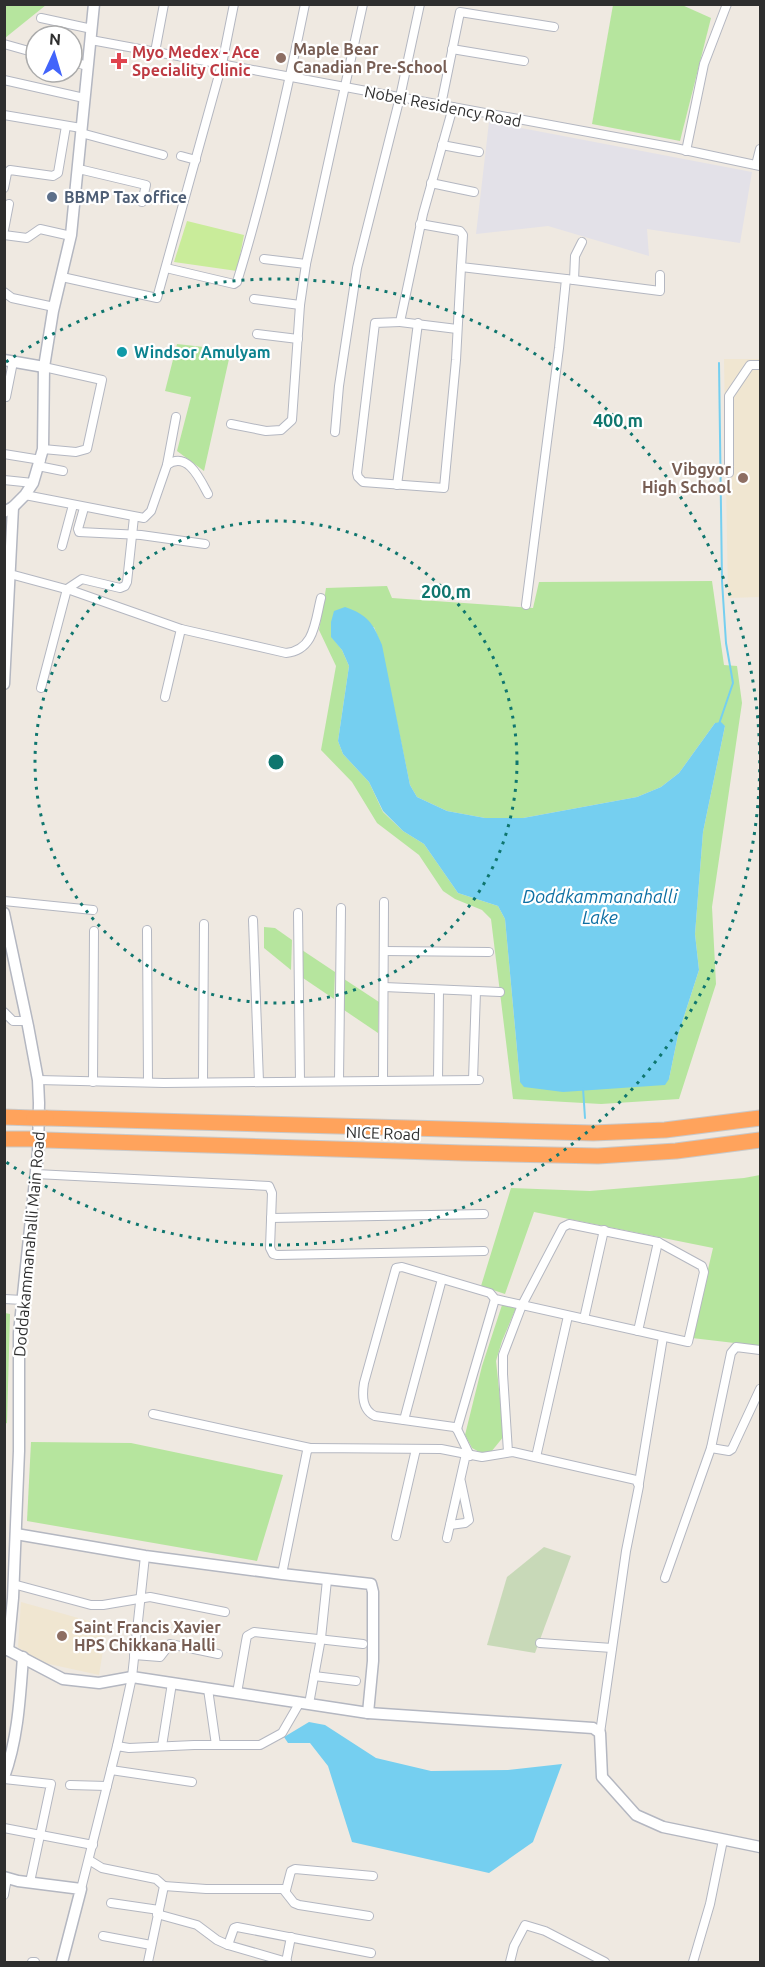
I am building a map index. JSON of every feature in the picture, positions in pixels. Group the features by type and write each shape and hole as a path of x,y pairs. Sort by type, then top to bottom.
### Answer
{"highway":[{"name":"NICE Road","path":"4,1117 593,1133 665,1130 760,1118"},
{"name":"NICE Road","path":"4,1138 588,1156 676,1151 760,1140"}],"street":[{"path":"4,684 10,574 9,509 25,495 33,483 43,448 44,367 54,308 71,236 94,4"},
{"path":"155,52 164,4"},
{"path":"62,277 157,298 222,64 234,4"},
{"path":"166,268 234,284 237,282 291,77 305,4"},
{"path":"231,424 266,431 281,430 292,420 300,305 306,264 363,4"},
{"path":"334,432 355,277 400,98 420,4"},
{"path":"686,151 704,64 727,5"},
{"path":"441,105 461,8 554,27"},
{"name":"Nobel Residency Road","path":"40,18 155,52 758,166"},
{"path":"4,45 24,49"},
{"path":"452,48 524,61"},
{"path":"84,65 88,66"},
{"path":"4,80 84,98"},
{"path":"400,322 420,224 453,107"},
{"path":"4,116 81,132 163,155"},
{"path":"4,188 7,173 10,170 56,175 60,170 65,130"},
{"path":"442,145 479,152"},
{"path":"758,166 760,149"},
{"path":"181,156 196,160"},
{"path":"77,171 83,170 146,185 142,202"},
{"path":"431,183 474,192"},
{"path":"9,204 4,232 27,238 40,229 71,236"},
{"path":"420,224 460,231 463,235 457,329 446,484 441,489 363,482 357,473 375,323 418,323 457,329"},
{"path":"526,605 569,280 574,256 582,242"},
{"path":"264,259 306,264"},
{"path":"461,267 660,291 660,275"},
{"path":"4,292 12,298 54,308"},
{"path":"254,299 300,305"},
{"path":"398,485 418,323"},
{"path":"257,334 298,339"},
{"path":"6,397 9,361 102,380 87,449 76,452 43,448"},
{"path":"729,473 729,396 750,365 760,365"},
{"path":"25,495 144,518 151,511 166,465 177,417"},
{"path":"4,454 63,471"},
{"path":"166,465 177,461 191,466 207,494"},
{"path":"4,480 33,483"},
{"path":"62,546 73,505"},
{"path":"84,508 79,532 132,534 205,544"},
{"path":"41,688 67,589 82,579 120,588 125,586 134,517"},
{"path":"10,574 67,589 181,629 286,653 302,649 309,641 321,598"},
{"path":"165,697 181,629"},
{"path":"4,902 93,910"},
{"path":"383,1080 384,902"},
{"path":"339,1081 341,908"},
{"name":"Doddakammanahalli Main Road","path":"4,913 38,1080 39,1113 36,1174 19,1333 20,1451 13,1584 9,1597 6,1649"},
{"path":"298,913 300,1081"},
{"path":"253,921 259,1082"},
{"path":"203,1082 204,924"},
{"path":"147,930 148,1082"},
{"path":"93,1082 94,932"},
{"path":"384,951 489,952"},
{"path":"384,987 501,992"},
{"path":"438,1080 439,990"},
{"path":"38,1080 93,1082 476,1080 476,991"},
{"path":"4,1012 13,1021 27,1021"},
{"path":"36,1174 264,1185 271,1189 270,1248 273,1254 277,1255 484,1251"},
{"path":"271,1218 484,1214"},
{"path":"457,1429 450,1426 371,1415 364,1404 364,1383 394,1271 399,1267 490,1293 495,1299 522,1305 568,1316 688,1342 704,1272 702,1266 658,1242 569,1224 563,1227 522,1305 503,1355 508,1452"},
{"path":"584,1319 604,1230"},
{"path":"638,1331 658,1242"},
{"path":"404,1420 442,1279"},
{"path":"4,1299 23,1300"},
{"path":"447,1538 460,1479 468,1455 457,1429 495,1299"},
{"path":"536,1457 568,1316"},
{"path":"663,1337 626,1551 600,1733 602,1777 636,1815 663,1827 760,1847"},
{"path":"665,1578 711,1448 733,1349 741,1347 760,1350"},
{"path":"711,1448 729,1451 732,1449 760,1389"},
{"path":"153,1414 310,1448 447,1450 487,1457 508,1452 632,1478 639,1482"},
{"path":"282,1574 307,1451 310,1448"},
{"path":"396,1536 416,1449"},
{"path":"450,1525 470,1520 460,1479"},
{"path":"4,1532 145,1556 371,1584 373,1587 373,1661 368,1713"},
{"path":"62,1962 93,1845 132,1677 145,1556"},
{"path":"117,1746 129,1748 260,1745 282,1733 305,1703 314,1676 321,1638 327,1580"},
{"path":"13,1584 97,1606 150,1597 225,1612"},
{"path":"237,1693 246,1641 250,1634 258,1631 363,1644"},
{"path":"540,1643 612,1648"},
{"path":"134,1655 160,1657 168,1645 174,1644 218,1654"},
{"path":"6,1649 63,1679 99,1683 132,1677 368,1713 593,1728 600,1733"},
{"path":"23,1657 20,1701 4,1778 51,1784 30,1882"},
{"path":"314,1676 356,1681"},
{"path":"162,1746 172,1683"},
{"path":"208,1689 216,1745"},
{"path":"111,1770 192,1782"},
{"path":"70,1785 107,1786"},
{"path":"4,1828 93,1845"},
{"path":"693,1962 710,1904 723,1840"},
{"path":"89,1860 102,1868 156,1879 164,1886 278,1888 286,1890 294,1903 299,1905 369,1916"},
{"path":"286,1890 291,1871 295,1869 373,1876"},
{"path":"4,1895 6,1878 81,1889"},
{"path":"148,1962 164,1886"},
{"path":"111,1903 158,1912 197,1925 228,1945 286,1962 291,1937"},
{"path":"510,1962 514,1946 525,1925 545,1931 605,1962"},
{"path":"228,1945 235,1927 371,1953"},
{"path":"103,1936 151,1946"}],"shaded area":[{"path":"489,122 752,172 740,243 647,229 649,256 548,226 476,234"},
{"name":"Vibgyor High School","path":"724,359 760,359 760,597 728,598"},
{"name":"Saint Francis Xavier HPS Chikkana Halli","path":"21,1602 107,1626 99,1675 40,1662 18,1647"}],"green space":[{"path":"5,4 46,4 46,5 5,38"},
{"path":"613,5 682,5 711,18 680,141 592,124"},
{"path":"187,221 244,235 237,271 174,262"},
{"path":"177,344 231,350 204,471 177,451 191,397 165,391"},
{"path":"712,581 724,665 737,666 742,703 712,907 716,984 679,1099 601,1104 513,1099 491,919 482,910 455,899 443,891 419,855 377,823 352,782 321,750 336,666 319,630 326,588 387,586 392,598 533,608 539,582","holes":["374,627 381,645 410,785 417,797 447,811 485,818 523,818 637,797 661,787 679,773 715,723 725,726 703,832 695,934 699,970 678,1035 669,1079 520,1082 505,919 498,906 458,893 424,844 403,831 383,812 369,782 343,754 338,741 349,666 342,650 331,636"]},
{"path":"264,927 275,928 292,940 291,970 264,948"},
{"path":"302,950 335,972 334,999 303,978"},
{"path":"344,979 379,1002 378,1033 344,1010"},
{"path":"760,1175 760,1346 692,1338 713,1248 534,1212 505,1294 481,1286 511,1188 590,1191"},
{"path":"502,1305 516,1308 496,1361 504,1436 491,1452 483,1454 472,1448 465,1435 482,1366"},
{"path":"5,1313 10,1314 7,1423 5,1424"},
{"path":"31,1442 131,1443 283,1475 257,1561 27,1521"},
{"path":"544,1547 571,1556 535,1653 487,1645 507,1577"}],"water":[{"name":"Doddkammanahalli Lake","path":"345,607 359,613 369,621 382,645 410,785 417,797 447,811 485,818 523,818 637,797 661,787 679,773 715,723 721,722 725,726 703,832 695,934 699,970 678,1035 669,1079 665,1085 563,1092 524,1087 520,1082 505,919 498,906 458,893 424,844 403,831 383,811 369,782 343,754 338,741 349,666 342,650 331,637 331,622 334,611"},
{"path":"309,1722 325,1725 376,1758 431,1771 508,1770 562,1764 533,1842 489,1873 352,1842 328,1766 310,1743 288,1743 284,1737"}],"waterway":[{"path":"719,363 722,581 726,643 733,683 719,724"},
{"path":"583,1088 585,1118"}],"place":[{"name":"Maple Bear Canadian Pre-School","path":"281,58"},
{"name":"Myo Medex - Ace Speciality Clinic","path":"119,61"},
{"name":"BBMP Tax office","path":"52,197"},
{"name":"Windsor Amulyam","path":"122,352"},
{"name":"Vibgyor High School","path":"743,478"},
{"name":"Saint Francis Xavier HPS Chikkana Halli","path":"62,1636"}]}
